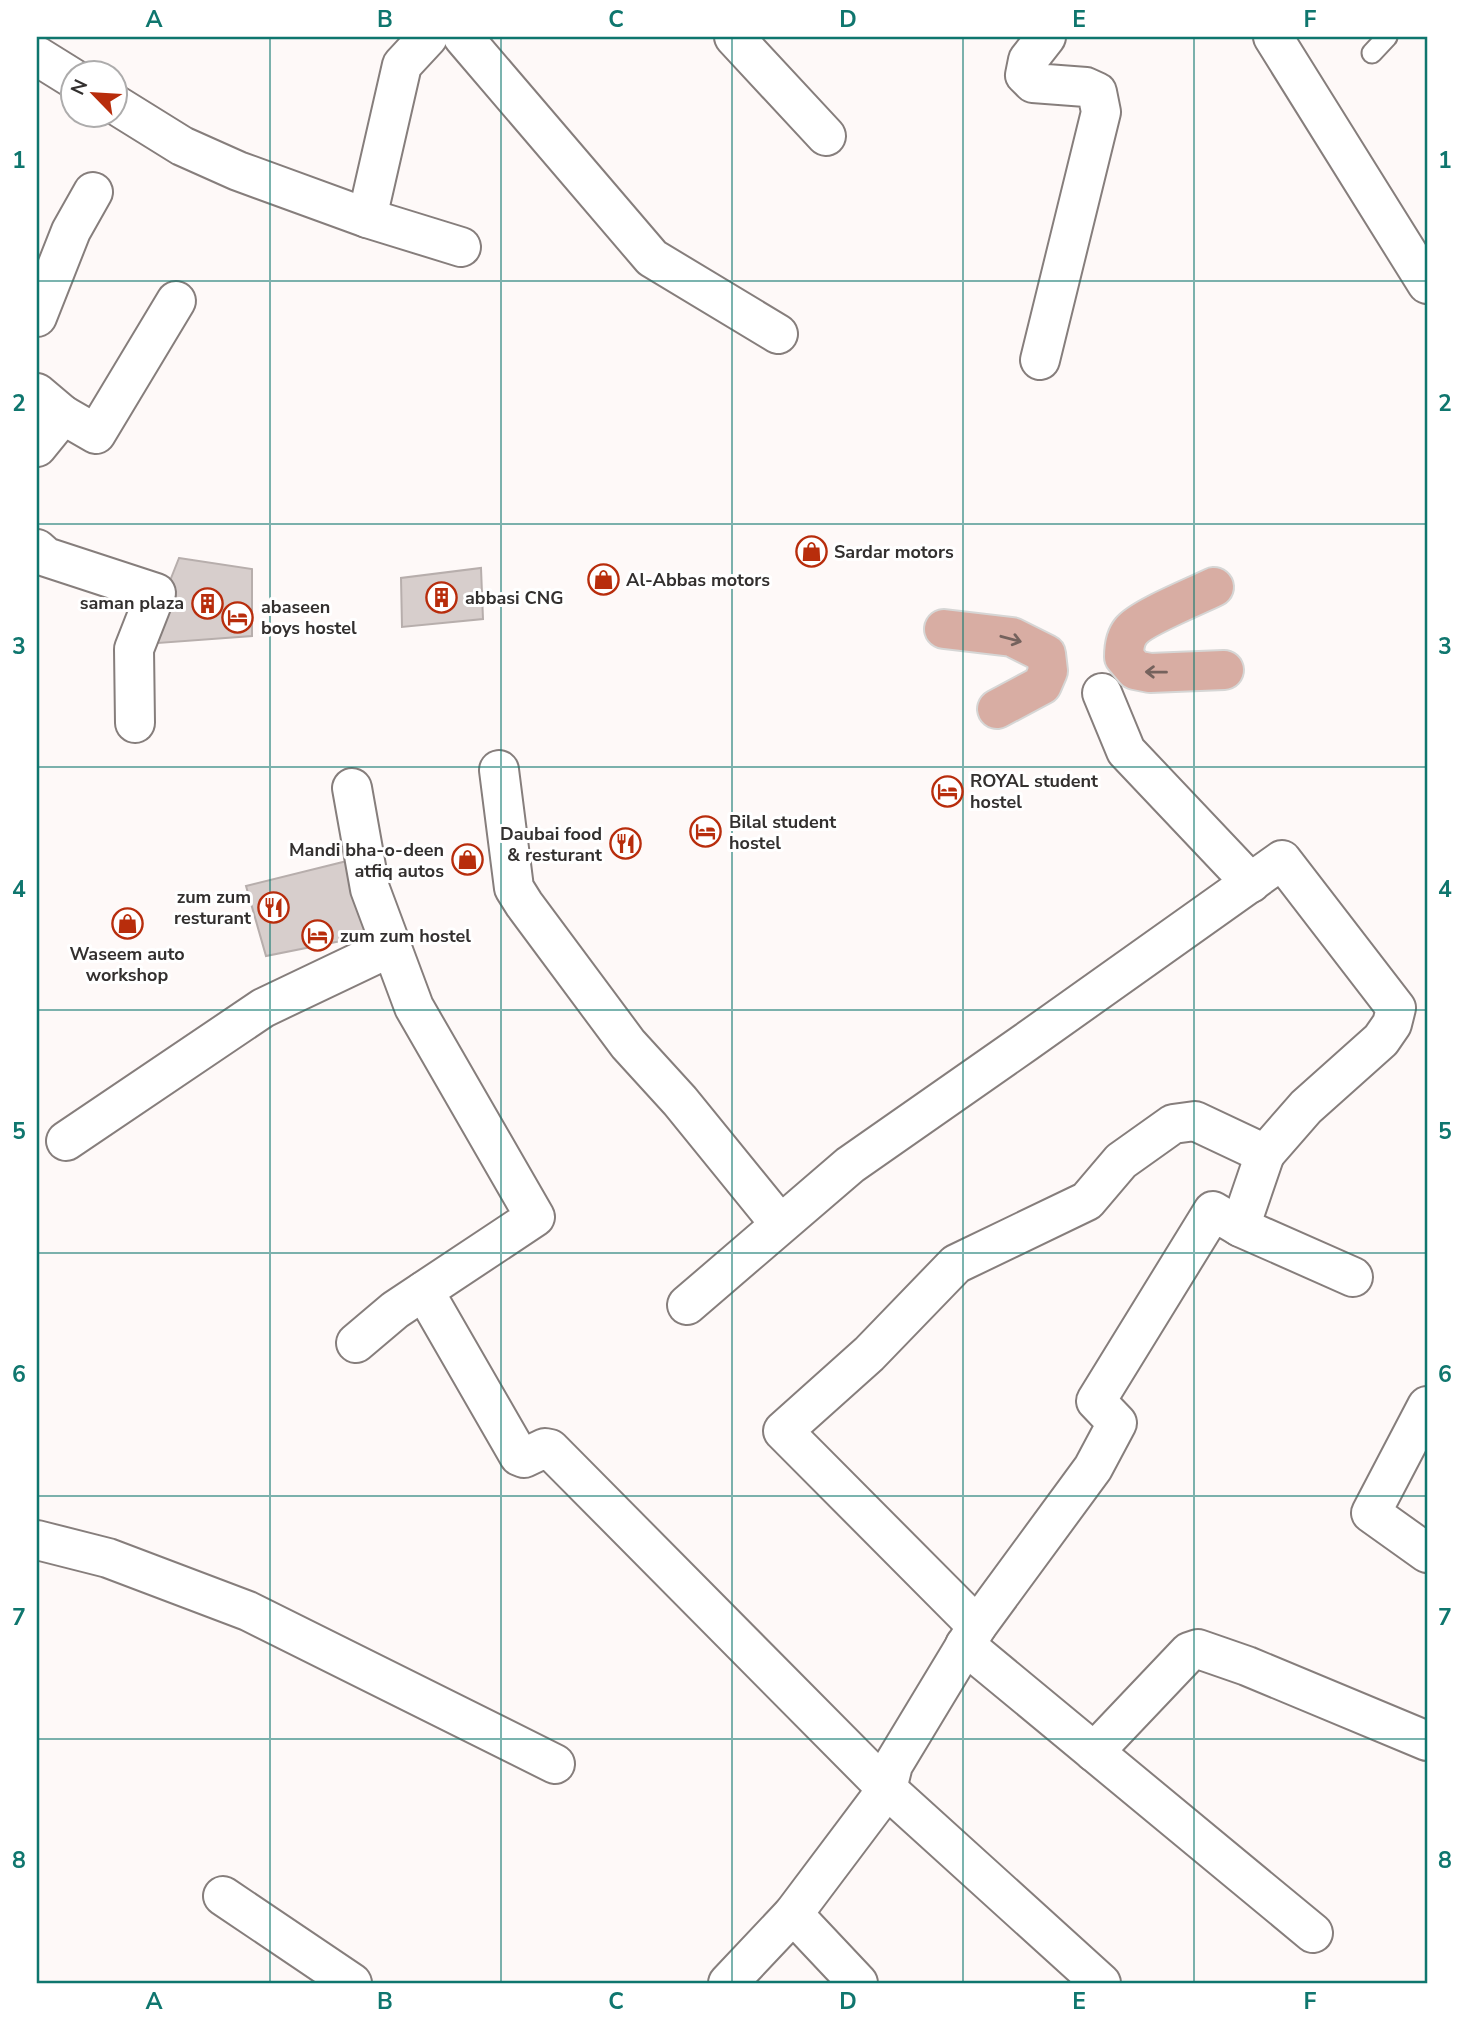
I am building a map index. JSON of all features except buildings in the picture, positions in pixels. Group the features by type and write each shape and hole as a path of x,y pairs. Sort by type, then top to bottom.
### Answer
{"main road":[{"path":"1214,587 1131,630 1124,646 1124,657 1135,670 1150,673 1224,670"},
{"path":"944,629 1012,637 1046,654 1048,671 1042,685 997,709"}],"street":[{"path":"37,49 44,37"},
{"path":"367,218 402,65 428,37"},
{"path":"463,37 652,258 778,334"},
{"path":"734,37 826,136"},
{"path":"1040,360 1101,112 1097,92 1086,87 1033,83 1025,75 1028,60 1046,37"},
{"path":"1273,37 1427,284"},
{"path":"37,56 60,70"},
{"path":"130,114 182,146 238,171 367,218 461,247"},
{"path":"37,317 71,231 93,192"},
{"path":"37,447 50,404 96,434 176,301"},
{"path":"37,549 46,557 156,593 134,649 135,723"},
{"path":"1102,694 1126,751 1251,883"},
{"path":"499,770 514,888 628,1044 680,1101 780,1224"},
{"path":"352,788 370,889 414,1007 535,1217 396,1310 356,1343"},
{"path":"687,1305 850,1165 1282,860 1396,1008 1392,1024 1381,1040 1306,1107 1265,1154 1240,1227"},
{"path":"66,1140 263,1008 391,947"},
{"path":"1265,1154 1195,1121 1173,1124 1121,1161 1087,1201 956,1264 869,1354 783,1431 971,1636 1094,1752 1313,1933"},
{"path":"728,1983 793,1914 887,1789 893,1765 971,1636 1093,1468 1117,1423 1096,1401 1213,1211 1240,1227 1353,1277"},
{"path":"424,1291 519,1456 524,1458 545,1448 550,1449 887,1789 1101,1983"},
{"path":"1427,1406 1371,1513 1427,1553"},
{"path":"37,1540 108,1558 248,1611 555,1764"},
{"path":"1094,1752 1189,1652 1198,1649 1247,1666 1427,1741"},
{"path":"223,1896 352,1983"},
{"path":"793,1914 858,1983"}],"lane":[{"path":"1371,53 1387,37"}],"place":[{"name":"Sardar motors","path":"811,552"},
{"name":"Al-Abbas motors","path":"603,580"},
{"name":"abbasi CNG","path":"442,598"},
{"name":"saman plaza","path":"207,603"},
{"name":"abaseen boys hostel","path":"238,617"},
{"name":"ROYAL student hostel","path":"947,791"},
{"name":"Bilal student hostel","path":"706,832"},
{"name":"Daubai food & resturant","path":"625,844"},
{"name":"Mandi bha-o-deen atfiq autos","path":"467,860"},
{"name":"zum zum resturant","path":"274,907"},
{"name":"Waseem auto workshop","path":"127,923"},
{"name":"zum zum hostel","path":"317,936"}]}
